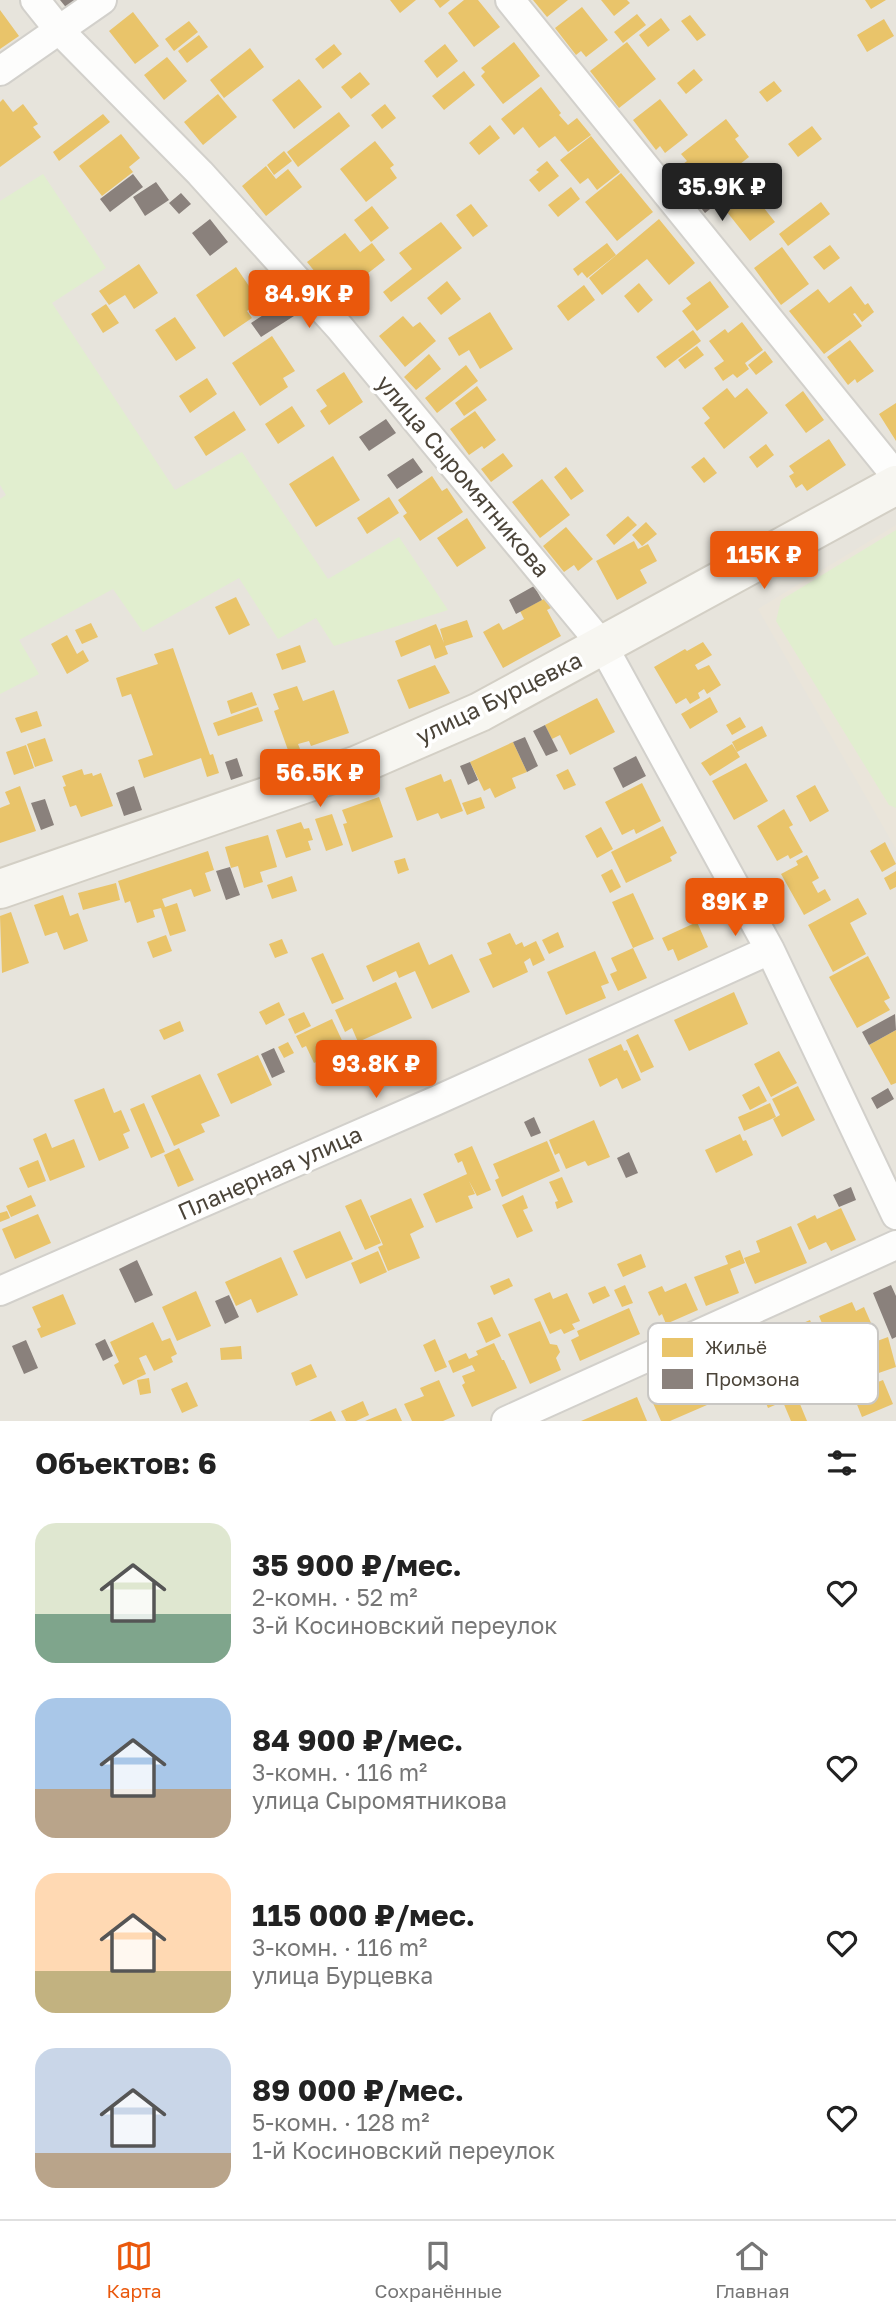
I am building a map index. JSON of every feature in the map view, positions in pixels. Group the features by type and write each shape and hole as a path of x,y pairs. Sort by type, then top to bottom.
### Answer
{"street":[{"name":"улица Сыромятникова","path":"35,0 59,30 200,173 340,328 603,646 769,950 896,1215"},
{"path":"0,71 102,0"},
{"path":"510,0 896,477"},
{"name":"улица Бурцевка","path":"0,889 358,765 480,712 896,485"},
{"name":"Планерная улица","path":"0,1291 433,1102 769,950"},
{"path":"723,1323 896,1245"},
{"path":"506,1421 648,1357"}],"shaded area":[{"path":"0,0 896,0 896,1421 0,1421"},
{"path":"896,525 896,849 758,609"}],"green space":[{"path":"43,174 106,268 52,303 175,490 242,452 328,579 399,537 448,610 334,646 316,618 278,639 239,578 143,632 113,589 19,640 39,674 0,694 0,499 6,495 0,485 0,201"},
{"path":"896,530 896,808 889,805 776,621 781,600"}],"building: Жильё":[{"path":"390,0 416,0 400,13"},
{"path":"434,0 450,0 440,8"},
{"path":"464,0 478,0 500,27 474,47 448,13"},
{"path":"533,0 568,0 547,17"},
{"path":"601,0 627,0 630,3 614,16"},
{"path":"865,0 886,0 871,9"},
{"path":"582,7 608,40 586,57 581,51 576,55 555,28"},
{"path":"0,10 19,36 0,49"},
{"path":"133,12 159,46 135,64 109,31"},
{"path":"637,14 646,25 623,43 614,32"},
{"path":"690,15 706,35 697,41 681,21"},
{"path":"661,18 670,30 648,47 639,35"},
{"path":"884,19 894,36 867,52 857,35"},
{"path":"189,21 198,32 174,51 165,39"},
{"path":"199,35 208,47 187,63 178,51"},
{"path":"514,42 540,76 503,104 481,76 485,72 481,68"},
{"path":"627,42 656,79 619,108 590,71"},
{"path":"334,44 342,54 323,69 315,59"},
{"path":"445,44 458,61 437,78 424,61"},
{"path":"250,48 264,67 224,98 210,80"},
{"path":"167,57 187,81 164,100 144,75"},
{"path":"694,69 703,80 686,94 677,83"},
{"path":"464,71 475,85 444,110 432,96"},
{"path":"360,72 370,84 351,99 341,87"},
{"path":"299,79 322,107 294,129 272,100"},
{"path":"774,81 782,91 767,102 759,92"},
{"path":"541,87 568,125 577,118 591,135 568,152 555,136 539,148 523,127 514,135 501,119"},
{"path":"218,94 237,117 203,145 184,122"},
{"path":"3,99 13,112 23,104 38,124 33,127 41,137 0,167 0,102"},
{"path":"660,99 688,135 665,153 660,146 656,150 633,120"},
{"path":"385,104 396,118 382,129 371,115"},
{"path":"339,112 350,126 298,167 287,152"},
{"path":"103,114 110,122 59,161 53,152"},
{"path":"726,119 739,136 735,139 749,157 708,189 698,176 695,179 683,164 687,161 681,154"},
{"path":"490,125 500,138 479,155 469,143"},
{"path":"812,126 822,139 798,157 788,144"},
{"path":"121,134 140,158 129,167 133,172 102,196 79,166"},
{"path":"591,136 620,172 597,190 588,178 580,184 560,160"},
{"path":"375,141 394,165 390,168 397,178 366,202 340,169"},
{"path":"284,151 292,161 274,175 267,165"},
{"path":"547,161 559,176 539,192 529,180"},
{"path":"266,166 276,179 288,169 302,187 266,216 242,186"},
{"path":"621,173 653,212 617,241 585,202"},
{"path":"571,187 580,199 558,217 548,205"},
{"path":"752,193 775,222 750,241 727,212"},
{"path":"821,202 830,214 788,246 779,234"},
{"path":"471,204 488,226 473,237 456,215"},
{"path":"372,206 389,228 371,242 354,220"},
{"path":"659,219 695,263 669,285 647,259 602,295 589,278"},
{"path":"441,222 462,248 391,302 383,292 412,269 399,253"},
{"path":"345,233 360,252 372,243 385,260 336,298 307,262"},
{"path":"607,243 616,255 587,278 582,272 578,276 573,269"},
{"path":"830,245 840,258 824,270 813,257"},
{"path":"782,247 809,284 781,305 754,268"},
{"path":"139,264 158,293 134,309 125,295 109,305 99,291"},
{"path":"236,267 260,302 247,311 252,318 224,337 196,295"},
{"path":"447,281 461,299 441,315 427,298"},
{"path":"710,281 729,307 697,331 682,311 691,304 686,298"},
{"path":"639,283 653,300 638,313 624,296"},
{"path":"584,285 595,300 568,321 557,306"},
{"path":"851,286 865,305 868,303 874,312 862,322 853,314 862,326 824,354 789,311 818,289 829,303"},
{"path":"106,304 119,323 103,333 91,314"},
{"path":"490,312 513,349 480,369 469,350 459,356 448,338"},
{"path":"403,316 413,327 420,322 436,341 405,367 379,336"},
{"path":"175,317 196,348 176,361 155,330"},
{"path":"742,322 763,350 745,363 749,369 737,378 733,374 723,381 714,368 724,361 709,341 725,329 728,333"},
{"path":"693,330 701,341 665,368 656,357"},
{"path":"272,336 295,371 283,378 288,387 260,406 232,363"},
{"path":"850,340 874,371 857,383 855,379 848,385 827,357"},
{"path":"697,346 704,355 685,369 678,360"},
{"path":"765,351 773,362 756,375 748,365"},
{"path":"429,354 441,369 416,390 404,377"},
{"path":"466,365 478,381 437,413 425,398"},
{"path":"344,372 363,402 329,425 320,411 327,406 316,390"},
{"path":"207,378 217,394 190,413 179,396"},
{"path":"477,386 487,400 464,416 455,403"},
{"path":"727,388 735,398 747,388 768,413 724,449 704,423 710,418 702,408"},
{"path":"803,391 824,420 806,433 785,405"},
{"path":"896,403 896,441 879,414"},
{"path":"292,406 305,426 278,444 265,424"},
{"path":"234,411 246,430 206,456 194,437"},
{"path":"475,411 496,440 469,455 450,429"},
{"path":"829,439 846,465 807,491 802,484 796,488 789,476 794,473 789,466"},
{"path":"766,444 774,455 757,468 749,457"},
{"path":"503,453 513,466 491,482 481,469"},
{"path":"333,456 360,500 316,527 289,484"},
{"path":"704,457 717,473 704,483 691,467"},
{"path":"566,467 584,491 571,500 554,477"},
{"path":"432,476 442,491 447,488 463,512 420,541 403,516 407,513 398,500"},
{"path":"542,479 570,515 540,538 512,502"},
{"path":"389,497 399,513 367,534 357,518"},
{"path":"628,516 637,525 614,545 606,535"},
{"path":"467,518 486,548 457,567 437,538"},
{"path":"646,522 657,534 642,546 632,535"},
{"path":"566,527 593,559 578,571 574,565 564,572 543,546"},
{"path":"634,541 638,549 648,544 657,561 640,570 647,583 617,600 596,561"},
{"path":"236,597 250,625 229,635 215,607"},
{"path":"546,598 551,608 547,610 561,636 503,668 483,632 499,623 503,630 524,619 520,611"},
{"path":"467,620 473,637 445,646 448,654 435,659 430,645 401,657 395,641 436,624 444,643 440,629"},
{"path":"91,623 98,637 82,644 75,630"},
{"path":"67,635 77,654 83,650 89,661 67,674 51,644"},
{"path":"703,642 712,655 695,665 698,670 709,665 721,685 707,694 704,689 698,693 700,698 690,704 686,698 676,704 654,667"},
{"path":"300,645 306,662 282,670 276,654"},
{"path":"173,648 210,755 213,754 219,773 207,777 201,758 144,778 138,760 153,755 131,694 122,697 116,678 158,664 154,654"},
{"path":"435,665 450,693 409,709 397,680"},
{"path":"297,686 303,701 334,690 349,733 311,746 309,741 298,744 300,749 289,753 274,711 279,709 273,694"},
{"path":"252,692 257,705 231,714 227,701"},
{"path":"710,697 718,712 690,729 681,714"},
{"path":"597,698 615,732 570,755 560,735 552,739 545,725"},
{"path":"258,707 263,721 218,736 213,723"},
{"path":"37,711 42,726 21,733 15,718"},
{"path":"740,717 746,727 732,735 726,725"},
{"path":"762,726 767,736 737,752 732,742"},
{"path":"45,738 53,761 35,767 27,744"},
{"path":"513,742 527,772 512,778 516,788 495,798 490,788 484,791 470,762"},
{"path":"732,744 740,757 710,776 701,763"},
{"path":"26,745 34,768 14,775 6,752"},
{"path":"746,763 768,801 734,820 712,781"},
{"path":"82,769 84,775 101,773 113,806 81,817 76,805 70,807 62,776"},
{"path":"568,769 576,785 564,790 556,775"},
{"path":"441,774 444,782 451,779 463,811 441,819 438,813 417,821 405,788"},
{"path":"642,783 661,821 636,834 634,829 622,835 605,802"},
{"path":"815,785 829,811 810,822 796,796"},
{"path":"20,786 36,831 0,843 0,808 10,804 5,792"},
{"path":"379,797 393,837 352,852 343,824 347,823 342,810"},
{"path":"481,797 485,808 467,815 462,803"},
{"path":"784,809 793,825 789,827 803,852 790,859 788,855 777,861 757,826"},
{"path":"332,814 343,845 326,851 315,819"},
{"path":"301,822 304,829 309,828 313,840 308,841 311,850 286,858 276,830"},
{"path":"663,826 677,853 670,857 672,861 626,883 611,852"},
{"path":"601,827 613,849 597,858 585,836"},
{"path":"268,835 277,867 260,872 263,882 244,888 238,866 231,868 225,847"},
{"path":"885,842 896,864 882,872 870,851"},
{"path":"208,851 214,870 205,873 211,891 194,897 191,889 162,899 165,907 177,903 186,931 170,936 161,908 153,910 155,917 137,923 130,901 125,903 118,881"},
{"path":"807,855 819,878 812,882 818,893 825,889 831,900 804,915 781,874 798,865 796,861"},
{"path":"405,858 409,870 398,874 394,861"},
{"path":"612,869 621,887 610,893 601,875"},
{"path":"896,871 896,887 890,890 884,878"},
{"path":"292,876 297,891 272,899 267,885"},
{"path":"116,883 120,900 83,910 78,893"},
{"path":"633,893 654,939 633,948 612,902"},
{"path":"63,895 70,916 78,913 88,941 64,950 57,932 45,936 34,905"},
{"path":"858,898 867,914 850,923 866,954 833,972 808,925"},
{"path":"11,912 29,963 2,973 0,916"},
{"path":"697,922 708,947 678,961 673,949 668,951 662,938"},
{"path":"558,932 564,947 549,954 542,940"},
{"path":"510,933 516,945 522,942 524,947 536,941 545,960 533,966 530,958 524,962 528,972 493,988 479,959 492,954 487,943"},
{"path":"166,935 172,951 153,958 147,942"},
{"path":"282,939 288,953 275,958 269,944"},
{"path":"419,942 429,965 452,954 470,992 432,1009 415,971 399,978 396,971 373,982 366,966"},
{"path":"633,948 647,978 618,991 610,974 617,971 611,958"},
{"path":"595,951 609,983 601,986 606,998 566,1015 547,972"},
{"path":"323,953 344,999 332,1004 311,958"},
{"path":"868,956 890,998 884,1001 890,1010 857,1028 829,977"},
{"path":"396,982 412,1018 358,1042 352,1028 345,1032 335,1010"},
{"path":"734,992 748,1024 689,1051 674,1020"},
{"path":"279,1002 285,1015 266,1025 259,1012"},
{"path":"304,1012 311,1026 295,1034 288,1019"},
{"path":"332,1019 346,1049 314,1063 306,1046 302,1048 296,1036"},
{"path":"180,1021 184,1031 164,1040 159,1030"},
{"path":"896,1030 896,1083 891,1085 869,1045"},
{"path":"638,1034 654,1067 641,1073 626,1040"},
{"path":"288,1042 294,1053 284,1058 278,1047"},
{"path":"621,1044 624,1051 627,1050 641,1080 622,1089 617,1078 600,1087 588,1059"},
{"path":"779,1051 797,1083 771,1097 754,1064"},
{"path":"258,1055 272,1085 231,1104 217,1074"},
{"path":"200,1074 220,1116 201,1124 205,1132 174,1146 151,1096"},
{"path":"759,1086 767,1101 750,1110 742,1095"},
{"path":"798,1086 815,1120 782,1137 773,1119 780,1115 772,1099"},
{"path":"104,1088 114,1113 121,1110 130,1131 123,1134 129,1148 99,1161 74,1100"},
{"path":"144,1103 165,1152 151,1158 130,1109"},
{"path":"770,1103 776,1117 744,1131 738,1117"},
{"path":"594,1120 610,1157 588,1166 585,1161 566,1169 559,1153 555,1155 549,1140"},
{"path":"46,1133 52,1148 74,1139 85,1167 50,1181 33,1139"},
{"path":"740,1134 753,1155 716,1173 705,1150"},
{"path":"547,1141 560,1171 502,1197 495,1180 499,1178 493,1164"},
{"path":"472,1146 491,1190 477,1196 469,1181 475,1194 468,1196 473,1208 436,1223 423,1194 467,1174 462,1161 458,1163 454,1154"},
{"path":"179,1148 194,1180 178,1187 164,1155"},
{"path":"38,1160 46,1181 28,1188 19,1168"},
{"path":"562,1177 573,1202 557,1209 555,1202 558,1201 549,1182"},
{"path":"31,1195 36,1206 11,1217 6,1206"},
{"path":"523,1195 528,1208 523,1210 533,1231 517,1238 502,1205"},
{"path":"411,1198 424,1227 410,1234 420,1258 388,1271 378,1247 383,1245 370,1216"},
{"path":"361,1199 381,1243 365,1250 345,1206"},
{"path":"841,1208 856,1240 831,1251 826,1242 809,1250 797,1224 815,1215 817,1219"},
{"path":"7,1211 10,1218 0,1222 0,1213"},
{"path":"38,1214 51,1243 15,1259 2,1229"},
{"path":"791,1226 807,1263 755,1284 744,1258 760,1252 756,1241"},
{"path":"340,1231 353,1259 306,1279 293,1251"},
{"path":"740,1250 745,1263 730,1269 739,1293 706,1306 694,1277 728,1264 725,1256"},
{"path":"378,1251 387,1272 360,1284 351,1263"},
{"path":"641,1254 646,1267 623,1277 617,1264"},
{"path":"281,1257 298,1295 257,1313 251,1299 236,1306 225,1282"},
{"path":"509,1278 513,1286 494,1295 490,1286"},
{"path":"686,1283 698,1310 666,1323 662,1314 659,1316 648,1292 662,1286 665,1292"},
{"path":"625,1285 633,1303 622,1307 614,1290"},
{"path":"605,1286 610,1296 593,1304 588,1293"},
{"path":"196,1291 211,1326 177,1341 162,1307"},
{"path":"550,1292 553,1299 567,1293 580,1321 572,1324 575,1329 564,1334 561,1329 550,1334 534,1299"},
{"path":"63,1294 76,1324 41,1338 37,1329 41,1327 32,1307"},
{"path":"852,1302 856,1311 864,1307 871,1323 822,1323 819,1316"},
{"path":"629,1308 640,1334 580,1361 571,1340 579,1336 577,1331"},
{"path":"492,1317 501,1336 486,1343 477,1323"},
{"path":"540,1321 550,1344 557,1345 560,1352 556,1358 561,1370 530,1384 508,1334"},
{"path":"153,1322 162,1341 170,1338 177,1354 171,1357 173,1362 154,1371 146,1355 139,1358 146,1374 123,1385 114,1365 119,1362 110,1342"},
{"path":"888,1337 896,1367 878,1373 878,1341"},
{"path":"435,1339 447,1367 435,1372 423,1345"},
{"path":"494,1343 517,1388 472,1407 462,1385 465,1383 462,1376 475,1371 472,1365 453,1373 448,1361 466,1353 469,1359 478,1355 476,1351"},
{"path":"241,1346 242,1359 221,1360 220,1348"},
{"path":"311,1364 317,1377 296,1386 291,1373"},
{"path":"149,1378 151,1393 140,1395 137,1380"},
{"path":"439,1380 455,1416 443,1421 412,1421 404,1404 424,1396 420,1388"},
{"path":"883,1380 893,1404 862,1417 857,1404 878,1404 878,1382"},
{"path":"187,1382 198,1406 182,1413 171,1389"},
{"path":"637,1397 647,1421 581,1421"},
{"path":"363,1401 369,1415 356,1421 346,1421 341,1411"},
{"path":"653,1404 707,1405 670,1421 661,1421"},
{"path":"784,1404 800,1404 807,1421 791,1421"},
{"path":"396,1408 402,1421 365,1421"},
{"path":"331,1411 336,1421 309,1421"}],"building: Промзона":[{"path":"60,0 80,0 69,11"},
{"path":"133,174 143,187 110,212 100,199"},
{"path":"156,182 169,200 145,216 133,197"},
{"path":"714,185 724,198 705,213 695,200"},
{"path":"181,193 191,204 179,214 169,203"},
{"path":"210,219 228,242 210,256 192,233"},
{"path":"285,301 294,316 261,337 251,323"},
{"path":"386,419 396,433 369,451 359,437"},
{"path":"413,458 423,472 397,489 387,475"},
{"path":"534,586 542,600 516,614 509,600"},
{"path":"545,725 558,751 546,756 533,731"},
{"path":"525,737 538,766 527,772 513,742"},
{"path":"636,756 646,776 623,788 613,768"},
{"path":"237,758 243,776 231,780 225,762"},
{"path":"470,762 478,780 468,785 460,766"},
{"path":"134,786 142,810 124,816 116,793"},
{"path":"45,799 54,825 41,830 31,803"},
{"path":"230,867 240,895 226,900 216,871"},
{"path":"895,1014 896,1030 869,1045 862,1032"},
{"path":"274,1048 285,1072 272,1078 261,1054"},
{"path":"888,1088 894,1099 877,1109 871,1098"},
{"path":"534,1117 541,1133 531,1137 524,1122"},
{"path":"629,1152 638,1173 626,1178 617,1158"},
{"path":"851,1187 856,1200 839,1207 833,1195"},
{"path":"137,1260 153,1295 135,1303 119,1269"},
{"path":"891,1285 896,1296 896,1337 892,1339 873,1293"},
{"path":"229,1295 239,1317 225,1324 215,1301"},
{"path":"105,1339 113,1356 103,1361 95,1344"},
{"path":"26,1340 38,1368 24,1374 12,1346"}]}
